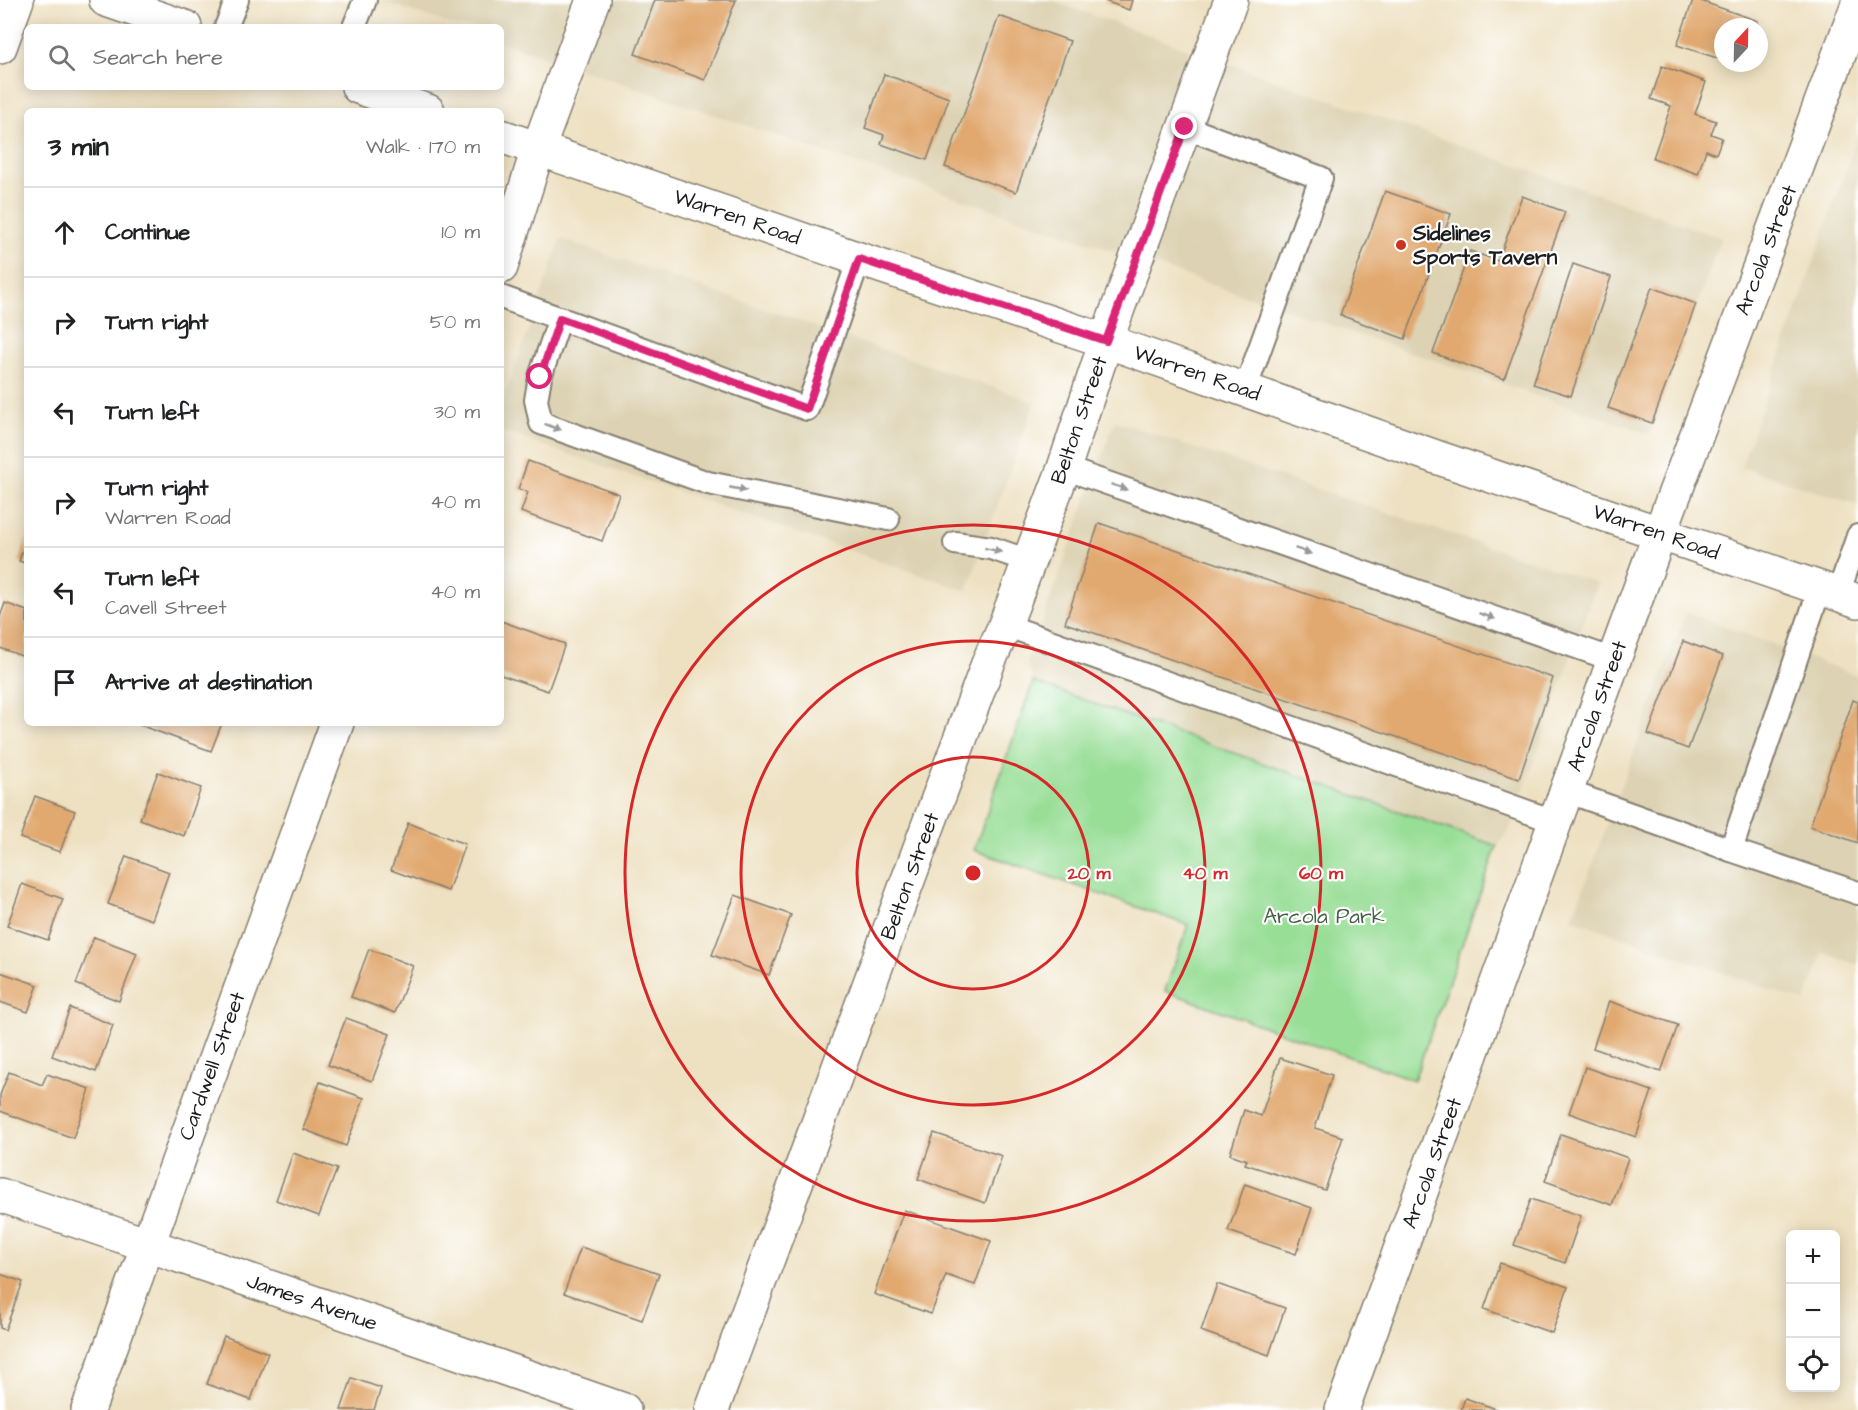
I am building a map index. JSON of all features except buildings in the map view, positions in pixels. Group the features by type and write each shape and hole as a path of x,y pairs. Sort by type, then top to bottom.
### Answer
{"street":[{"path":"0,47 17,0"},
{"path":"106,0 176,24"},
{"path":"504,257 538,149 593,0"},
{"name":"Belton Street","path":"712,1410 989,661 1005,625 1064,468 1106,341 1232,0"},
{"name":"Arcola Street","path":"1342,1410 1660,533 1858,4"},
{"path":"367,90 419,108"},
{"name":"Warren Road","path":"504,137 1106,341 1839,594"},
{"name":"Cardwell Street","path":"88,1410 336,726"},
{"name":"James Avenue","path":"0,1195 624,1410"}],"lane":[{"path":"227,24 237,0"},
{"path":"355,24 364,0"},
{"path":"1185,127 1321,178 1245,390"},
{"path":"504,298 807,409 859,259"},
{"path":"560,318 540,377 536,400 541,423 708,483 888,519"},
{"path":"1064,468 1614,660"},
{"path":"1731,850 1839,594 1858,536"},
{"path":"955,543 991,548 1029,561"},
{"path":"1005,625 1556,822"},
{"path":"1566,791 1858,893"}],"shaded area":[{"path":"379,0 1050,0 1721,238 1650,434 504,43 504,24 449,24"},
{"path":"1858,135 1858,505 1741,467"},
{"path":"561,239 1035,402 967,591 504,432 504,398"},
{"path":"1115,421 1597,583 1509,831 1497,846 1033,682 1027,662"},
{"path":"1686,612 1858,676 1858,965 1823,953 1805,1002 1572,919"}],"green space":[{"name":"Arcola Park","path":"1033,682 1497,846 1414,1080 1165,991 1188,925 974,850"}],"place":[{"name":"Sidelines Sports Tavern","path":"1401,245"}],"route":[{"path":"540,377 560,318 807,409 859,259 1106,341 1185,127"}]}
